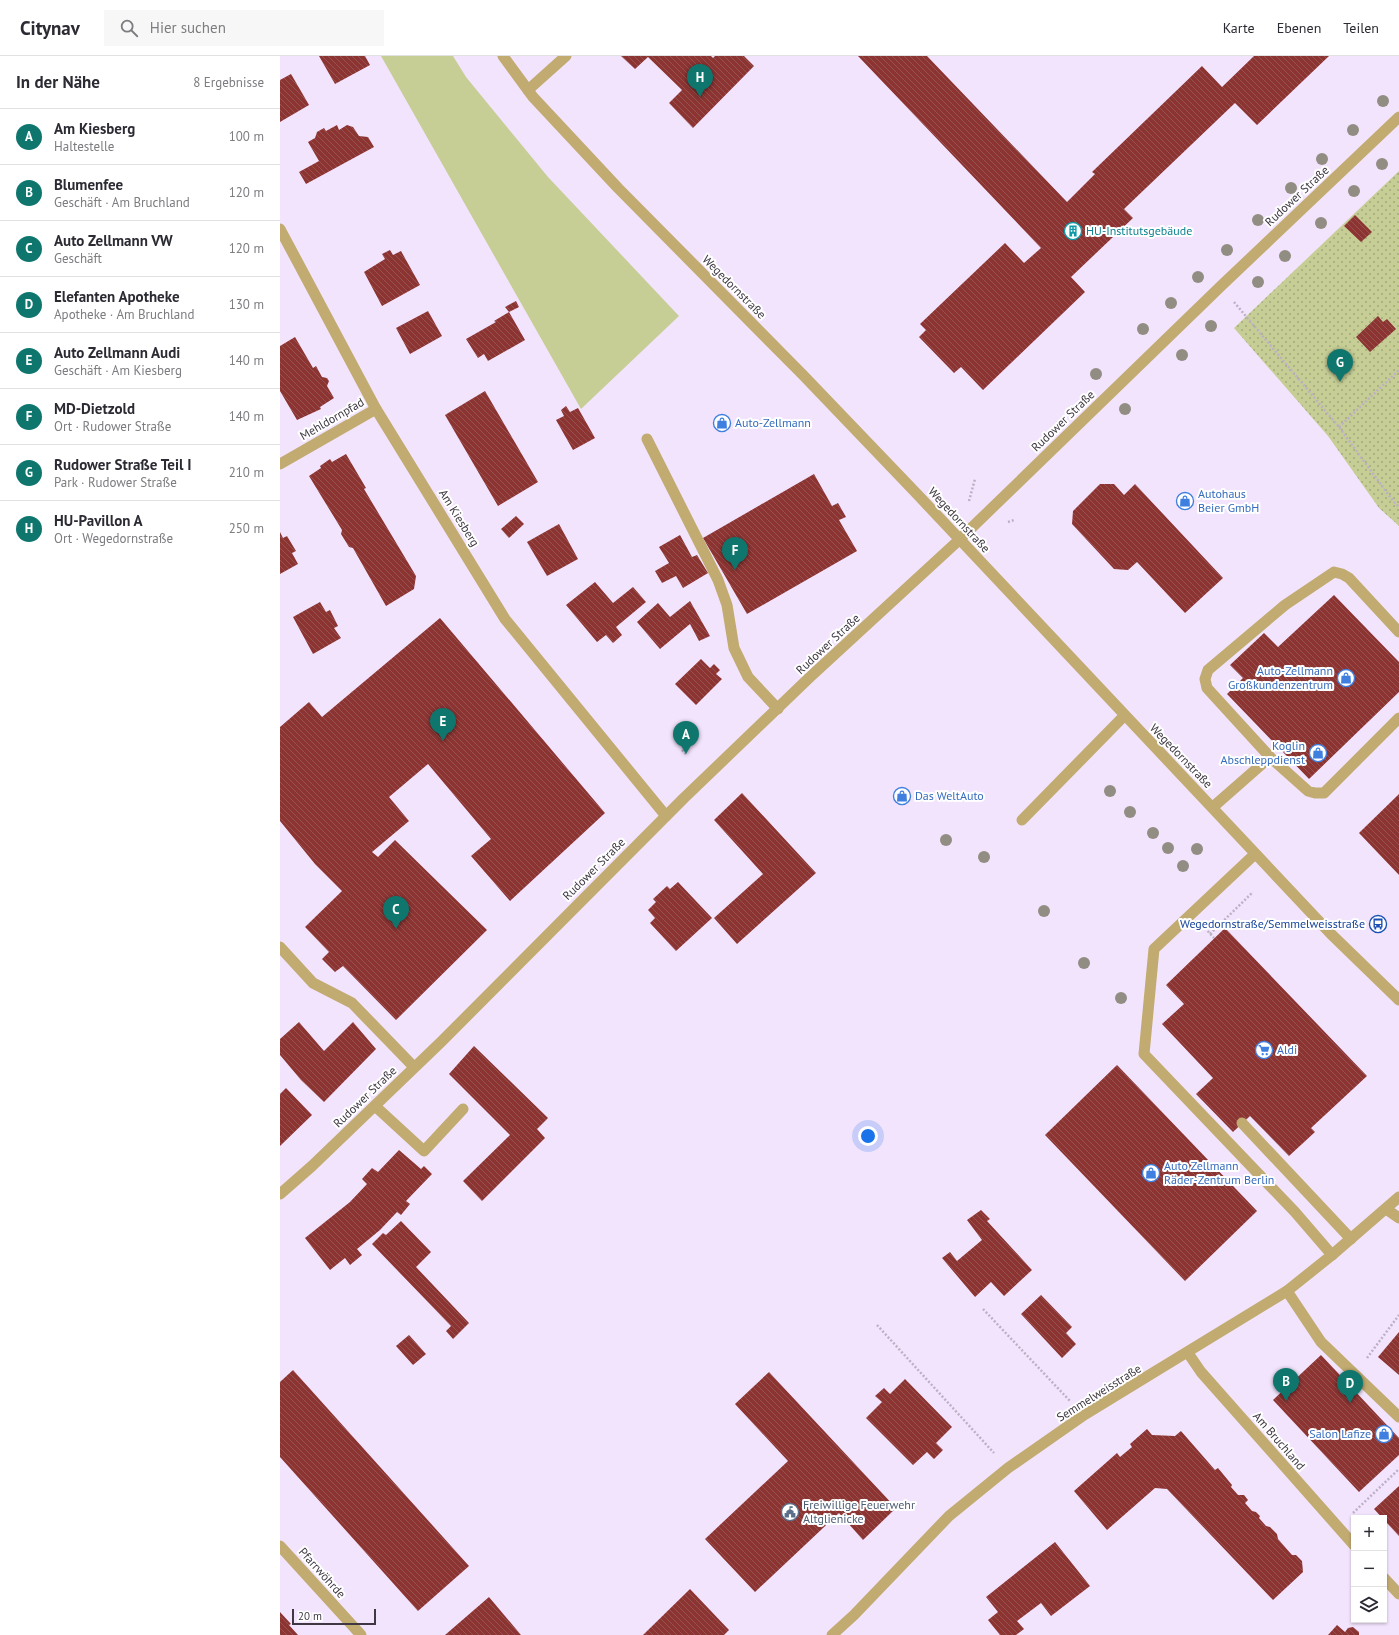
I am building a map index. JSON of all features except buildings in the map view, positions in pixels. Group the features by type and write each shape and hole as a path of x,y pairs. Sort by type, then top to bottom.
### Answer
{"street":[{"name":"Wegedornstraße","path":"503,56 528,90 613,182 803,375 1124,716 1213,808 1330,934 1399,1000"},
{"path":"528,90 566,56"},
{"name":"Rudower Straße","path":"280,1194 375,1106 666,816 959,540 1221,286 1399,117"},
{"name":"Am Kiesberg","path":"280,229 376,409 506,619 666,816"},
{"name":"Mehldornpfad","path":"280,464 376,409"},
{"path":"647,439 718,580 727,605 734,648 748,677 778,709"},
{"path":"1399,632 1349,578 1334,572 1285,605 1208,670 1205,679 1207,688 1270,757 1308,791 1324,793 1399,718"},
{"path":"1022,820 1124,716"},
{"path":"1213,808 1270,757"},
{"path":"1255,854 1199,905 1154,949 1144,1054 1295,1212 1332,1255"},
{"path":"280,947 313,983 352,1003 414,1067"},
{"path":"375,1106 424,1151 463,1110"},
{"path":"1242,1123 1351,1239"},
{"name":"Semmelweisstraße","path":"832,1635 854,1615 949,1516 1008,1468 1084,1415 1188,1353 1287,1291 1332,1255 1399,1197"},
{"path":"1386,1209 1399,1218"},
{"path":"1287,1291 1322,1342 1399,1417"},
{"name":"Am Bruchland","path":"1188,1353 1201,1372 1351,1542"},
{"name":"Pfarrwöhrde","path":"280,1546 361,1635"},
{"path":"1387,1581 1399,1594"}],"path":[{"path":"1246,317 1339,427 1399,507"},
{"path":"1339,427 1399,370"},
{"path":"682,750 686,754"},
{"path":"1210,934 1254,892"},
{"path":"983,1309 1084,1415"},
{"path":"1355,1375 1399,1315"},
{"path":"877,1325 985,1442"},
{"path":"1338,1527 1399,1469"}],"green space":[{"path":"381,56 453,56 466,77 548,177 679,316 581,409"},
{"path":"1399,171 1399,526 1379,508 1328,436 1234,328"}],"place":[{"name":"HU-Pavillon A","path":"700,97"},
{"name":"HU-Institutsgebäude","path":"1073,231"},
{"name":"Rudower Straße Teil I","path":"1340,382"},
{"name":"Auto-Zellmann","path":"722,423"},
{"name":"Autohaus Beier GmbH","path":"1185,501"},
{"name":"MD-Dietzold","path":"735,570"},
{"name":"Auto-Zellmann Großkundenzentrum","path":"1346,678"},
{"name":"Auto Zellmann Audi","path":"443,741"},
{"name":"Koglin Abschleppdienst","path":"1318,753"},
{"name":"Am Kiesberg","path":"686,754"},
{"name":"Das WeltAuto","path":"902,796"},
{"name":"Wegedornstraße/Semmelweisstraße","path":"1378,924"},
{"name":"Auto Zellmann VW","path":"396,929"},
{"name":"Aldi","path":"1264,1050"},
{"name":"Auto Zellmann Räder-Zentrum Berlin","path":"1151,1173"},
{"name":"Blumenfee","path":"1286,1401"},
{"name":"Elefanten Apotheke","path":"1350,1403"},
{"name":"Salon Lafize","path":"1384,1434"},
{"name":"Freiwillige Feuerwehr Altglienicke","path":"790,1512"}]}
